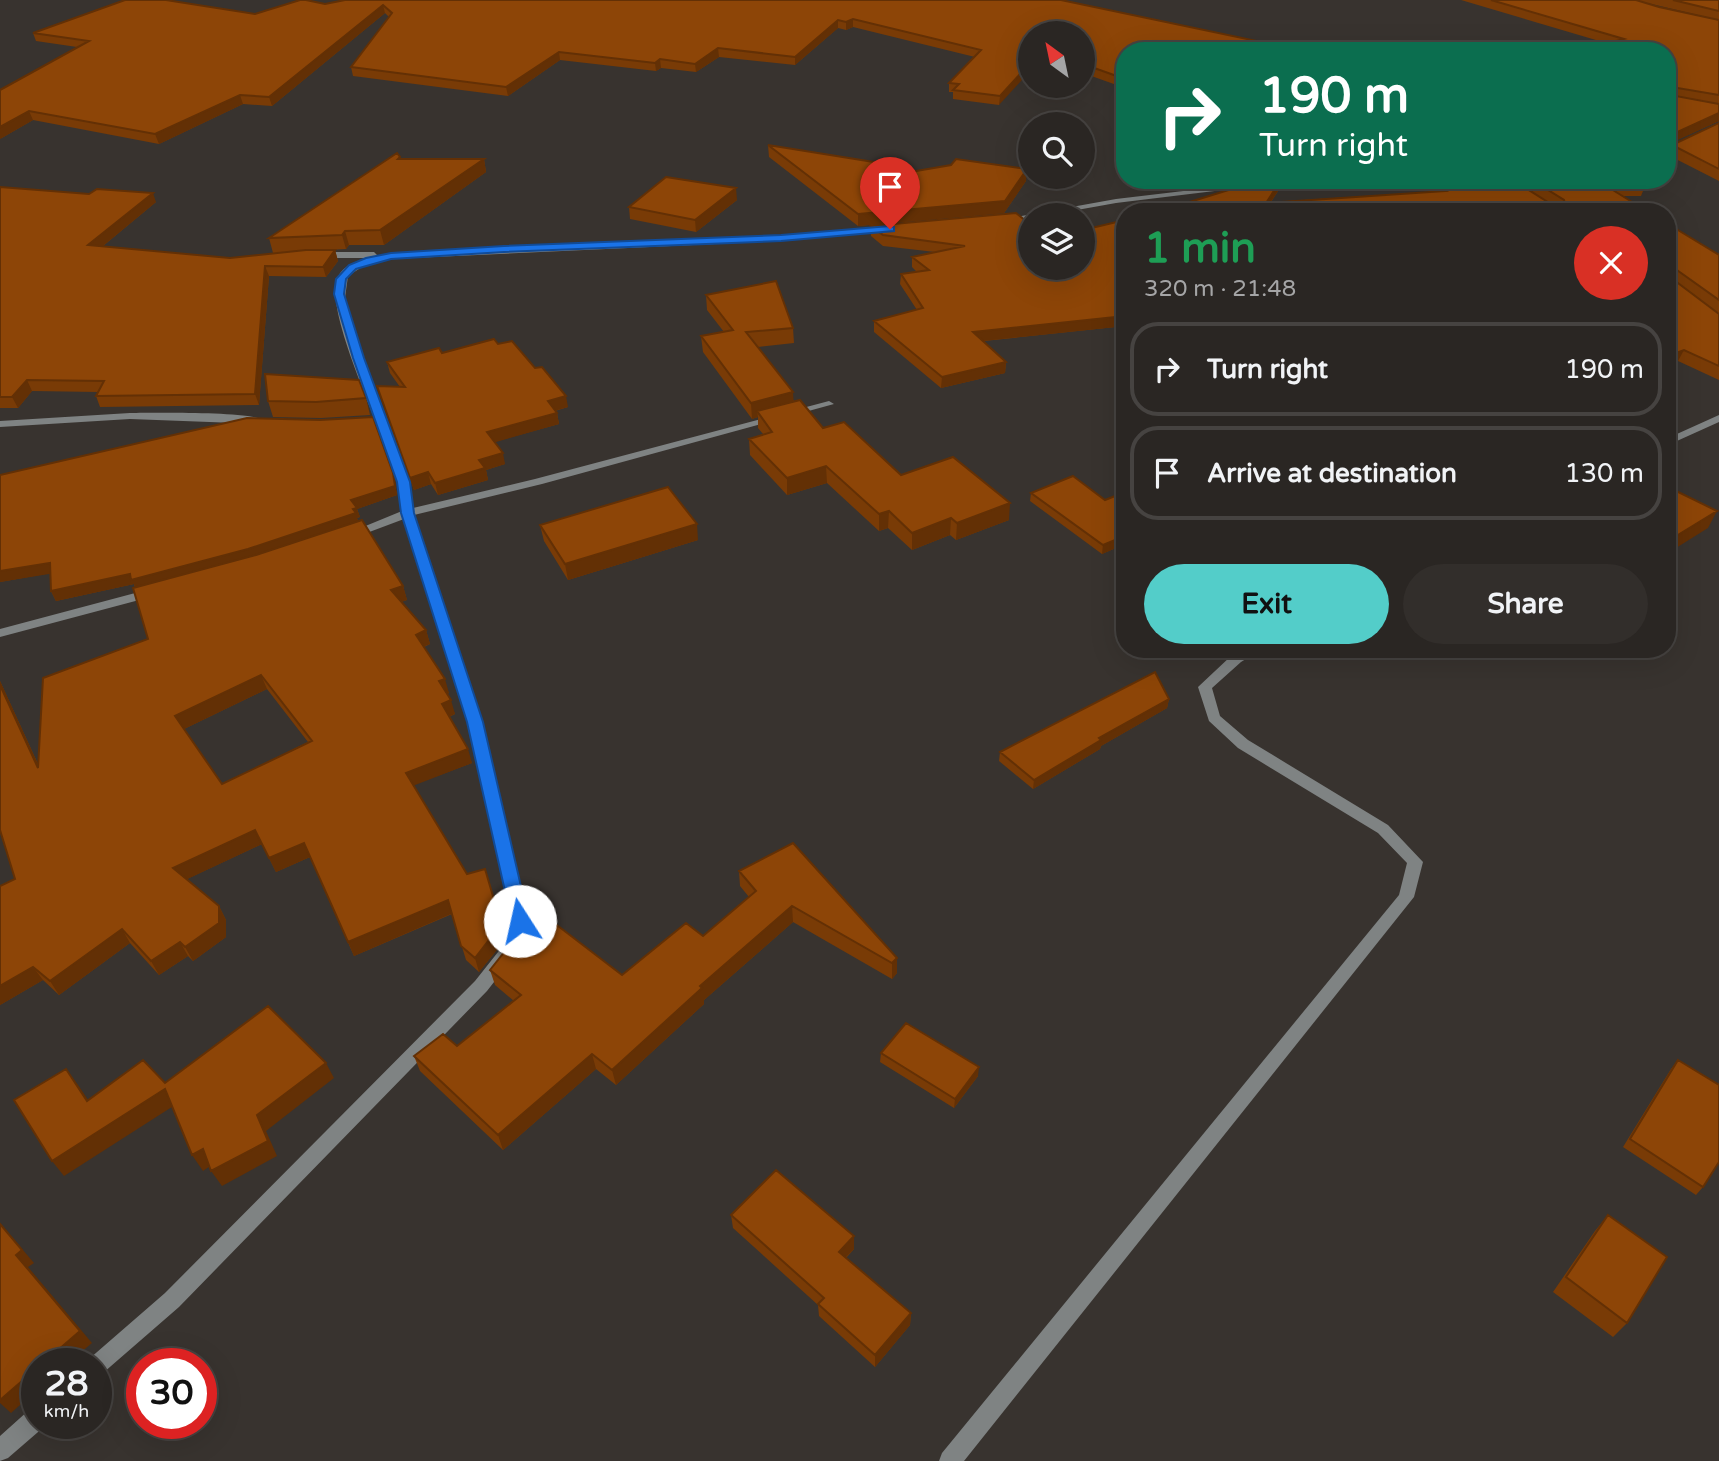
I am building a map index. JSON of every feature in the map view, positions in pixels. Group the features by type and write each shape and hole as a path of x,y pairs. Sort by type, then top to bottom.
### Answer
{"street":[{"path":"1676,146 1719,125"},
{"path":"1095,205 1221,189"},
{"path":"993,221 1018,218"},
{"path":"309,256 391,256 781,238 903,228"},
{"path":"112,1352 172,1300 481,986 509,950 520,921 475,722 408,513 404,482 376,420 339,294 341,279 352,267 369,260 391,256"},
{"path":"339,539 408,513 538,482 829,404"},
{"path":"0,424 76,416 156,415 275,422"},
{"path":"1676,438 1719,418"},
{"path":"0,633 164,589"},
{"path":"950,1461 1406,897 1415,862 1383,829 1243,744 1214,718 1205,687 1238,658"},
{"path":"0,1450 21,1432"}],"building":[{"path":"125,0 166,0 255,14 300,0 325,4 345,0 1061,0 1261,42 1116,42 1116,76 1096,69 1096,21 1018,21 1018,76 1000,96 953,90 959,84 949,83 981,50 853,19 846,22 838,20 795,57 718,48 695,64 660,59 655,63 559,52 506,87 351,67 392,13 383,5 269,97 240,95 155,134 29,111 0,127 0,90 89,41 33,33"},
{"path":"1491,0 1636,0 1719,20 1719,95 1676,88 1676,42 1612,42 1624,39"},
{"path":"1673,0 1719,0 1719,11"},
{"path":"1676,96 1719,104 1719,113 1676,133"},
{"path":"1719,123 1719,169 1676,147 1676,143"},
{"path":"768,145 886,164 899,174 951,165 956,159 1018,168 1018,182 1005,201 858,214"},
{"path":"397,153 400,157 398,159 484,159 380,230 345,231 342,235 269,238"},
{"path":"666,177 736,188 695,220 629,207"},
{"path":"0,187 89,194 97,189 153,193 88,245 230,258 306,250 335,250 323,267 265,266 255,394 96,396 104,381 27,380 12,397 0,397"},
{"path":"1232,189 1275,189 1266,203 1186,203"},
{"path":"1443,189 1527,189 1549,203 1266,203 1446,191"},
{"path":"1546,189 1611,189 1634,203 1565,203"},
{"path":"1016,213 1018,280 1095,280 1095,227 1116,222 1116,317 973,332 1006,362 942,377 874,321 923,308 901,274 929,270 912,257 965,246 883,235 871,226"},
{"path":"1676,229 1719,255 1719,300 1676,269"},
{"path":"776,281 793,328 746,332 793,392 751,403 701,336 733,330 706,295"},
{"path":"1676,282 1719,314 1719,366 1684,350 1676,353"},
{"path":"494,339 498,344 512,341 535,368 542,367 566,396 548,401 557,413 487,432 503,453 479,460 485,468 435,483 428,472 410,478 377,386 405,387 387,362 439,348 442,353"},
{"path":"265,374 359,380 366,398 316,402 268,401"},
{"path":"800,400 823,428 844,422 901,475 953,457 1010,503 957,523 951,518 912,533 889,511 879,514 826,466 787,478 749,439 772,432 757,411"},
{"path":"373,417 395,486 351,500 357,508 353,509 356,513 248,549 131,580 130,574 51,591 50,563 0,571 0,475 247,418 320,420"},
{"path":"1073,476 1105,500 1116,496 1116,540 1103,545 1031,493"},
{"path":"668,487 697,524 565,564 540,525"},
{"path":"1676,491 1717,511 1676,536"},
{"path":"362,520 403,586 391,590 426,630 416,635 445,679 439,681 451,700 442,704 468,749 406,773 467,874 485,869 500,920 495,932 475,958 461,946 448,900 348,942 304,843 269,858 255,830 173,868 219,906 219,923 185,947 180,942 151,961 122,929 50,981 33,967 0,986 0,886 15,879 0,830 0,685 38,768 43,678 148,639 133,588 256,555","holes":["261,675 312,741 222,784 175,716"]},
{"path":"1155,672 1169,699 1099,738 1101,740 1034,780 1000,752"},
{"path":"793,843 897,958 892,963 792,906 700,986 702,988 612,1070 592,1054 498,1135 414,1056 443,1034 457,1046 521,995 490,970 513,941 545,916 622,975 686,923 703,936 756,891 739,871"},
{"path":"268,1006 326,1063 257,1115 268,1141 211,1171 203,1149 192,1155 165,1089 52,1161 14,1100 66,1069 87,1101 143,1060 165,1083"},
{"path":"906,1023 979,1067 955,1099 881,1053"},
{"path":"1678,1060 1719,1085 1719,1162 1703,1187 1630,1139"},
{"path":"776,1170 854,1236 839,1252 911,1313 875,1355 818,1304 824,1298 731,1215"},
{"path":"1608,1215 1667,1257 1627,1323 1566,1277"},
{"path":"0,1224 22,1250 16,1255 80,1331 60,1348 21,1348 21,1382 0,1400"}],"route":[{"path":"520,921 475,722 408,513 404,482 358,358 339,294 341,279 352,267 369,260 391,256 781,238 890,229"}]}
